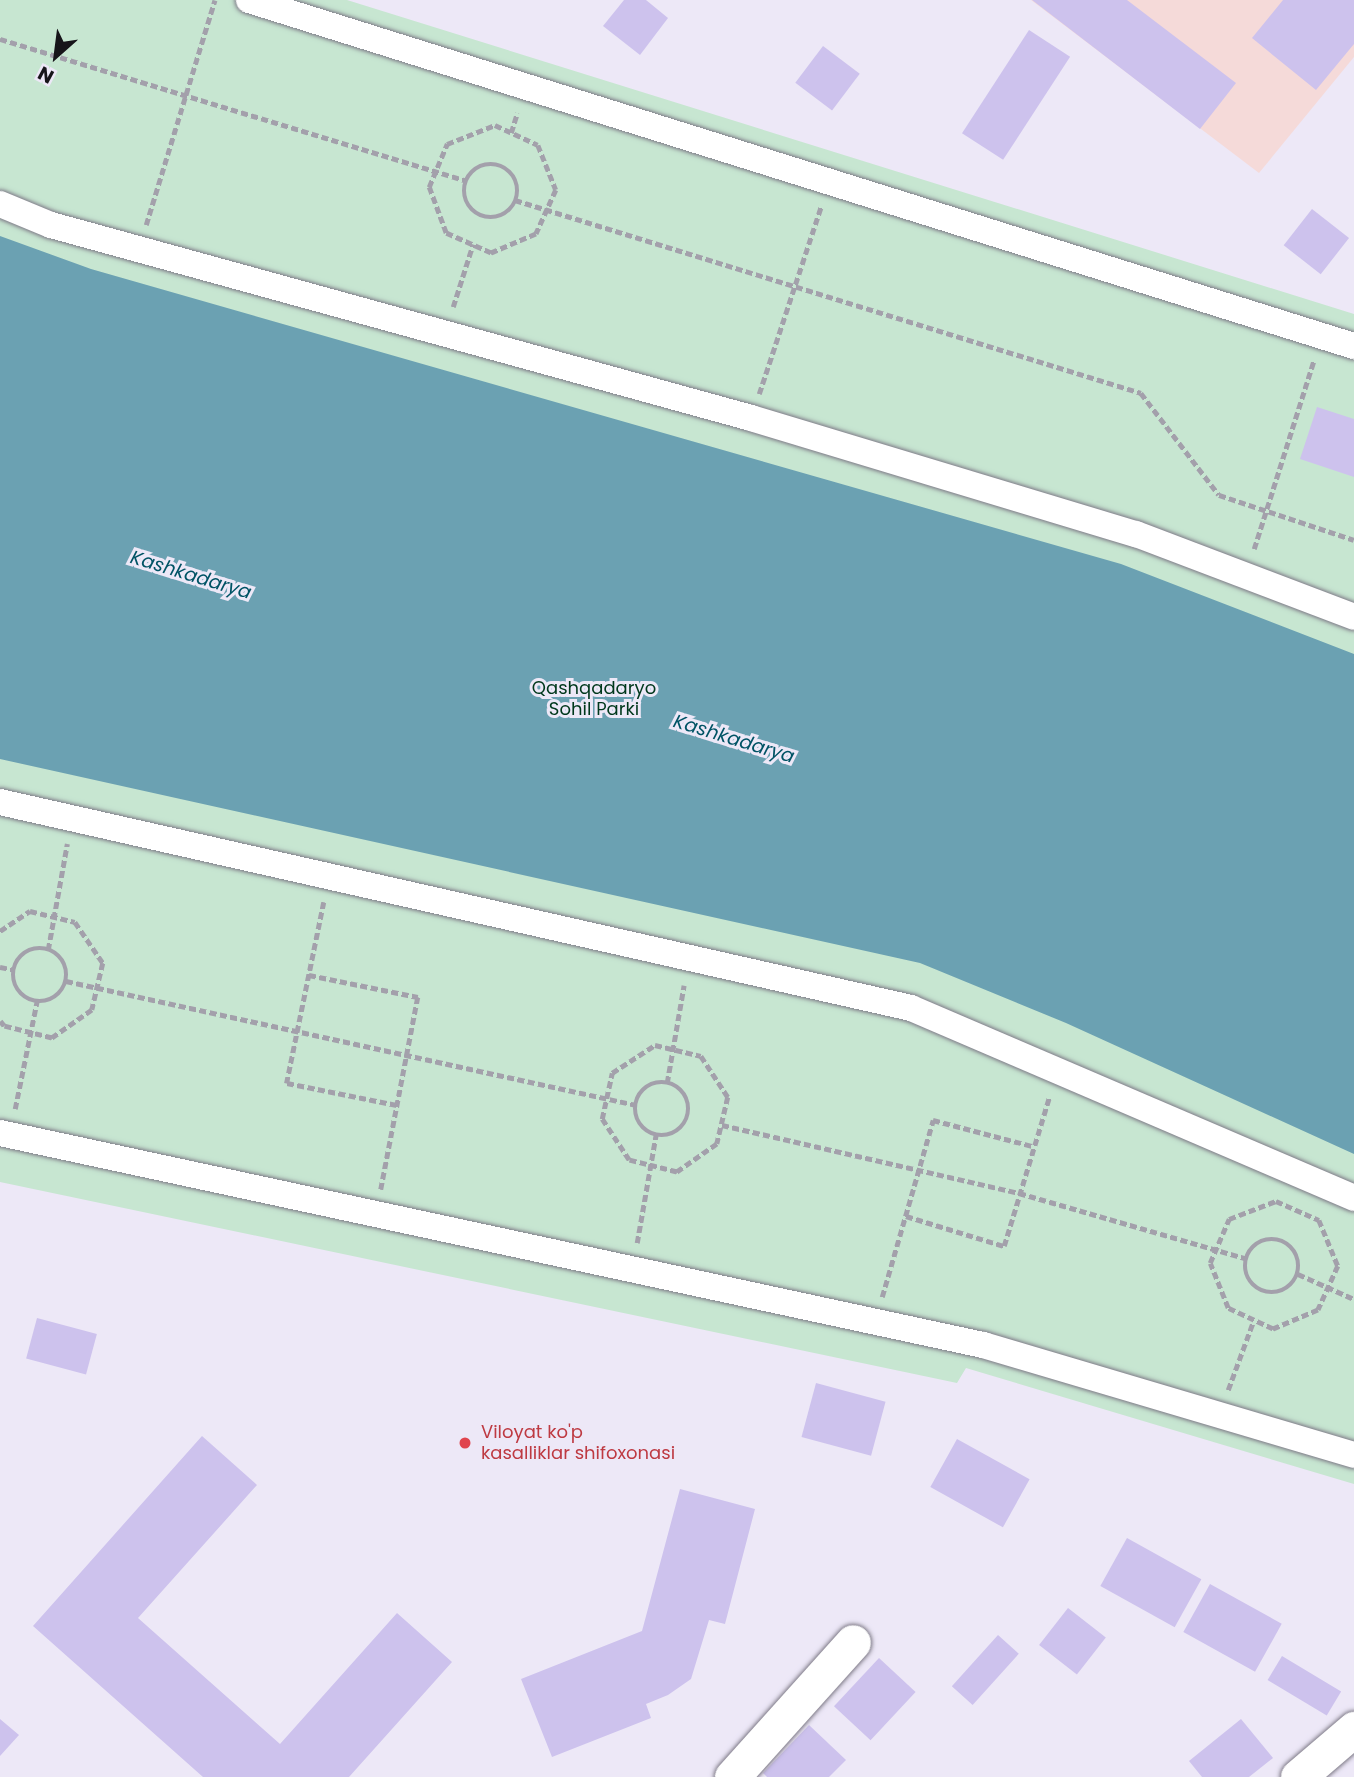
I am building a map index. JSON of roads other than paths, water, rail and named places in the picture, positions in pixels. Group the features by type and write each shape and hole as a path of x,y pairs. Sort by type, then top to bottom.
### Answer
{"street":[{"path":"249,0 1354,346"},
{"path":"0,204 51,225 751,418 1136,534 1354,617"},
{"path":"0,802 911,1008 1354,1198"},
{"path":"5,1134 983,1345 1354,1455"},
{"path":"732,1777 853,1642"},
{"path":"1298,1777 1354,1729"}],"water":[{"name":"Kashkadarya","path":"0,236 91,269 1121,564 1354,654 1354,1154 1066,1023 920,963 0,759"}],"place":[{"name":"Viloyat ko'p kasalliklar shifoxonasi","path":"465,1443"}],"park label":[{"name":"Qashqadaryo Sohil Parki","path":"594,699"}]}
